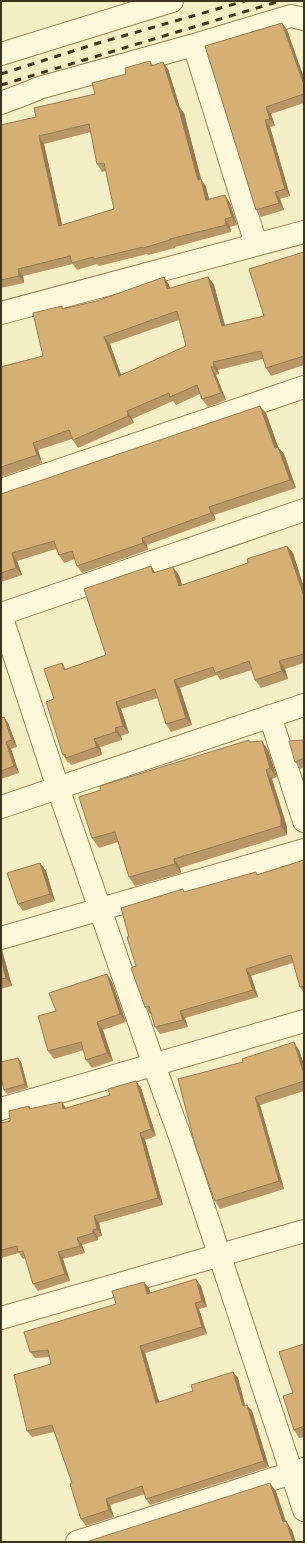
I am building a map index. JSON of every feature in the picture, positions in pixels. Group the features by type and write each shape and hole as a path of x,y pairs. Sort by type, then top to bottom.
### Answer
{"street":[{"path":"1,54 172,1"},
{"path":"1,103 39,88 194,45 291,16 304,19"},
{"path":"194,45 256,244"},
{"path":"1,313 304,232"},
{"path":"1,490 304,387"},
{"path":"304,510 1,614 58,788 220,1255 298,1471 304,1510"},
{"path":"1,807 304,705"},
{"path":"270,716 304,821"},
{"path":"1,938 304,850"},
{"path":"1,1109 304,1021"},
{"path":"1,1318 304,1231"},
{"path":"77,1542 298,1471"}],"building":[{"path":"282,23 304,85 304,94 266,107 270,119 265,120 285,189 275,192 279,203 256,210 205,46"},
{"path":"150,61 151,66 163,62 178,106 198,180 201,179 206,200 225,195 232,217 225,219 226,225 170,239 143,248 94,259 93,257 72,263 70,256 18,269 19,276 1,280 1,125 36,117 34,108 95,94 92,83 126,74 125,68","holes":["89,124 97,164 104,163 114,209 59,226 39,136"]},
{"path":"304,252 304,356 266,368 261,351 213,362 214,367 211,367 221,393 202,399 197,385 170,397 169,393 127,411 128,416 73,440 69,430 33,443 37,455 1,467 1,367 43,356 33,313 62,306 62,309 97,301 164,277 167,289 208,277 222,326 264,316 249,269","holes":["177,311 186,346 119,376 104,337"]},
{"path":"260,406 275,448 278,447 290,480 209,507 211,513 142,538 143,543 77,566 72,551 59,555 54,541 12,553 16,568 1,573 1,494"},
{"path":"287,546 304,596 304,654 279,661 282,671 255,680 249,661 215,673 213,667 174,680 186,718 166,724 155,689 116,702 123,726 115,728 116,732 94,739 97,747 66,758 65,754 63,755 46,702 54,699 44,669 62,663 64,670 106,655 84,589 151,566 153,573 173,567 179,586 248,563 247,559"},
{"path":"4,717 12,740 6,742 14,766 1,771 1,718"},
{"path":"249,740 249,742 262,741 270,768 266,770 281,818 281,826 174,859 175,864 129,877 115,832 92,838 79,797 101,790 100,786"},
{"path":"304,740 304,758 295,762 289,741"},
{"path":"304,860 304,986 300,987 291,955 246,969 253,990 180,1011 183,1020 155,1027 149,1006 145,1007 131,968 136,966 127,937 129,937 121,908 183,889 184,892 256,872 257,875"},
{"path":"40,863 50,894 18,904 7,873"},
{"path":"1,958 6,978 1,979"},
{"path":"107,974 120,1014 97,1022 107,1053 86,1060 81,1042 48,1051 38,1016 56,1011 49,993"},
{"path":"294,1042 304,1074 304,1081 255,1097 279,1181 215,1201 196,1148 178,1079 243,1062 242,1059"},
{"path":"18,1058 25,1084 4,1090 1,1077 1,1062"},
{"path":"136,1081 151,1129 140,1133 158,1198 94,1216 97,1229 93,1230 93,1233 77,1238 80,1246 58,1252 65,1274 33,1284 23,1251 18,1252 17,1246 1,1250 1,1123 10,1121 9,1111 29,1106 29,1109 62,1102 63,1109 110,1095 108,1089"},
{"path":"196,1279 202,1301 195,1303 202,1327 140,1346 156,1403 193,1391 191,1385 233,1372 243,1406 247,1405 264,1461 146,1499 142,1486 106,1499 109,1510 81,1519 70,1484 72,1483 52,1425 27,1431 14,1375 51,1364 48,1350 30,1352 24,1332 116,1304 112,1291 144,1282 147,1294"},
{"path":"304,1344 304,1426 294,1430 283,1396 293,1393 279,1352"},
{"path":"270,1483 283,1522 286,1521 293,1542 86,1542"}],"railway":[{"path":"1,74 95,44 245,1"},
{"path":"1,85 280,1"}]}
